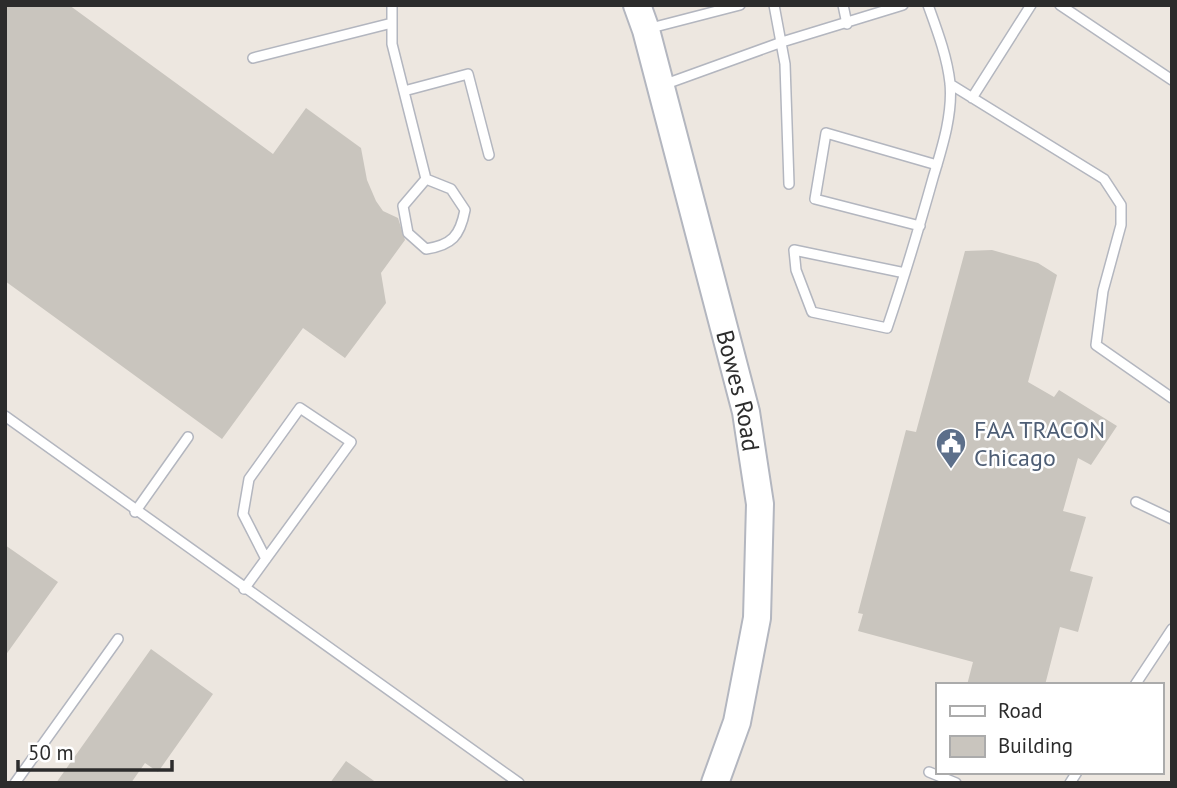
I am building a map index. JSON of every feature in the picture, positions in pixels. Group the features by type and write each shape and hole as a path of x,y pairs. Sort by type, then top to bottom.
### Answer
{"main road":[{"name":"Bowes Road","path":"641,17 746,411 760,504 757,618 737,722 721,781"}],"lane":[{"path":"393,5 392,44 426,179"},
{"path":"641,17 740,5"},
{"path":"774,5 782,42 789,184"},
{"path":"843,5 847,24"},
{"path":"659,86 782,42 903,5"},
{"path":"905,274 794,250 796,270 812,312 887,328 905,274 920,226 946,131 950,84 941,39 928,5"},
{"path":"972,98 1031,5"},
{"path":"1060,5 1172,80"},
{"path":"253,58 392,23"},
{"path":"404,91 468,74 489,155"},
{"path":"950,84 1104,179 1121,205 1121,225 1103,291 1096,345 1172,398"},
{"path":"920,226 815,199 825,133 937,165"},
{"path":"426,179 451,189 465,210 462,229 445,246 426,250 408,233 403,206 426,179"},
{"path":"244,589 266,559 351,442 300,408 249,479 243,514 266,559"},
{"path":"5,416 135,512 519,783"},
{"path":"135,512 188,437"},
{"path":"1136,502 1172,519"},
{"path":"1136,683 1172,629"},
{"path":"15,783 118,639"},
{"path":"929,772 956,783"}],"building":[{"path":"5,5 69,5 273,154 306,108 361,148 367,180 376,201 383,211 398,218 405,240 381,273 386,303 345,358 303,328 222,439 5,281"},
{"name":"FAA TRACON Chicago","path":"992,250 1038,263 1057,275 1028,382 1054,397 1059,390 1117,426 1091,465 1078,458 1063,511 1086,517 1070,571 1093,577 1078,632 1060,627 1046,683 968,683 973,662 858,631 863,614 858,613 906,430 916,432 965,251"},
{"path":"5,545 58,582 5,656"},
{"path":"151,649 213,694 158,772 145,763 131,783 56,783"},
{"path":"346,761 377,783 330,783"}],"place":[{"name":"FAA TRACON Chicago","path":"951,470"}]}
